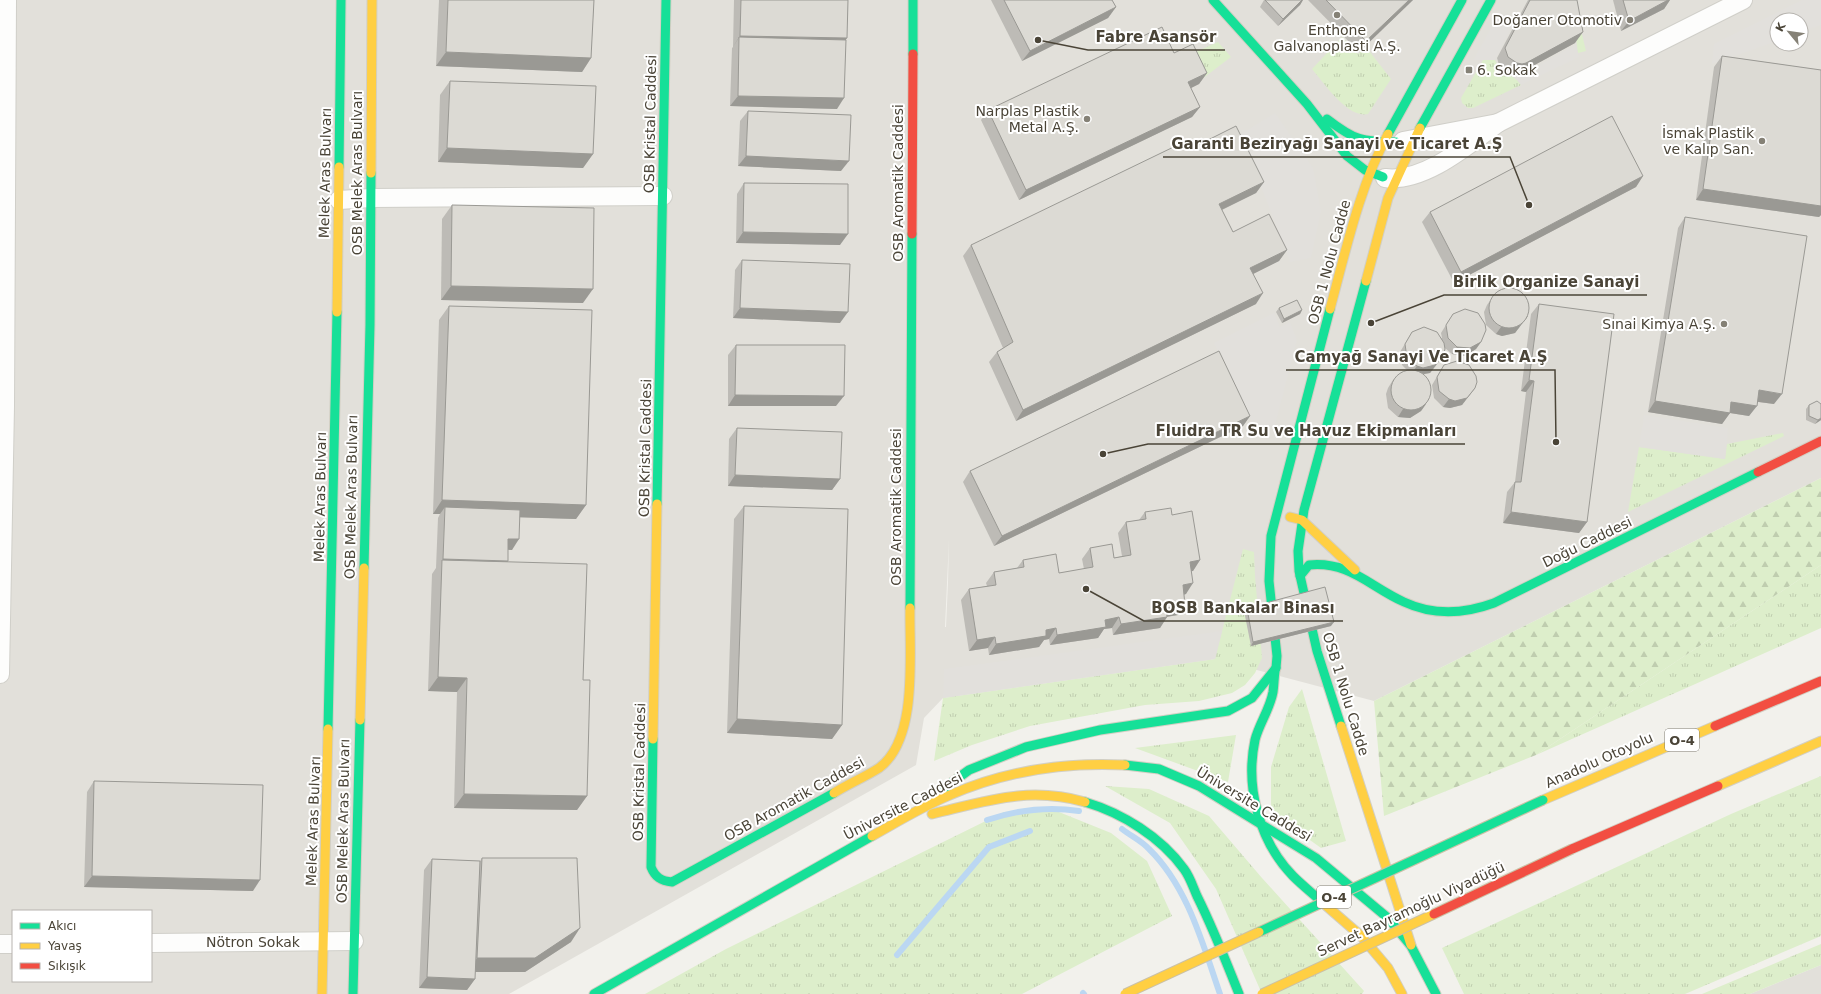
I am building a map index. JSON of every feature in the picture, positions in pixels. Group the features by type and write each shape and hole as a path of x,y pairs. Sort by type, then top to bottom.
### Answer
{"main road":[{"name":"Melek Aras Bulvarı","path":"322,994 329,742 339,200 341,0"},
{"name":"OSB Melek Aras Bulvarı","path":"353,994 370,325 372,0"},
{"name":"OSB Kristal Caddesi","path":"666,0 651,867 654,876 662,882 672,882"},
{"name":"OSB Aromatik Caddesi","path":"672,882 880,767 896,749 907,724 909,693 913,0"},
{"path":"1213,0 1307,104 1347,156 1358,166 1384,176"},
{"name":"OSB 1 Nolu Cadde","path":"1411,946 1317,651 1300,576 1298,551 1302,520 1381,223 1384,176 1390,142 1462,0"},
{"name":"OSB 1 Nolu Cadde","path":"1402,994 1388,968 1361,936 1292,875 1275,853 1260,822 1253,798 1252,770 1255,740 1273,694 1278,656 1267,571 1267,558 1274,525 1350,233 1384,176 1414,139 1491,0"},
{"path":"1307,104 1355,140 1362,142 1390,142"},
{"name":"Doğu Caddesi","path":"1300,576 1309,565 1323,562 1360,576 1404,602 1421,608 1434,612 1451,613 1464,613 1477,610 1619,542 1821,441"},
{"path":"1274,525 1282,518 1289,516 1302,520"},
{"name":"Doğu Caddesi","path":"1302,520 1360,576"},
{"path":"894,824 970,770 1026,748 1100,730 1228,711 1252,698 1276,668"},
{"name":"Anadolu Otoyolu","path":"1125,994 1543,800 1821,681"},
{"name":"Servet Bayramoğlu Viyadüğü","path":"1262,994 1572,849 1821,741"},
{"name":"Üniversite Caddesi","path":"594,994 894,824 949,795 989,780 1026,771 1086,764 1124,765 1159,769 1199,786 1260,822 1316,858 1388,918 1411,946 1436,994"},
{"path":"894,824 993,799 1028,794 1059,795 1091,803 1118,816 1141,829 1163,847 1184,869 1213,926 1239,994"},
{"path":"1406,959 1411,946"},
{"path":"1390,994 1397,984 1402,972"}],"street":[{"path":"0,674 5,406 7,0"},
{"path":"1384,176 1430,168 1467,146 1498,123 1743,0"},
{"path":"1390,142 1414,139 1498,123"},
{"path":"339,200 371,198 663,196"},
{"name":"Nötron Sokak","path":"152,943 354,941"},
{"path":"0,944 12,944"}],"shaded area":[{"path":"0,0 1821,0 1821,478 1374,701 1215,659 943,698 924,718 916,765 509,994 0,994","holes":["949,540 946,627 945,627"]},
{"path":"1802,0 1821,0 1821,25 1809,29 1809,12 1778,12"},
{"path":"1769,16 1769,44 1712,64 1714,44"},
{"path":"1496,19 1515,21 1495,60 1473,60"},
{"path":"1575,45 1579,57 1521,85 1516,78"},
{"path":"1275,113 1313,168 1321,211 1311,258 1290,262 1241,134"},
{"path":"1274,313 1280,327 1290,322 1297,340 1275,425 1258,434 1214,343"},
{"path":"1644,415 1728,428 1725,459 1639,447"},
{"path":"1222,631 1215,659 943,698 944,669"},
{"path":"1821,965 1821,994 1750,994"}],"green space":[{"path":"1579,22 1586,51 1578,53 1574,23"},
{"path":"1342,37 1358,54 1366,47 1391,79 1368,114 1360,114 1345,106 1337,99 1312,69"},
{"path":"1218,42 1231,57 1202,79 1189,55"},
{"path":"1483,60 1495,60 1500,69 1518,81 1521,85 1473,108 1468,108 1462,103 1461,98"},
{"path":"1783,433 1784,436 1628,512 1639,447 1725,459 1727,444"},
{"path":"1821,478 1821,565 1536,755 1384,816 1374,701"},
{"path":"1243,549 1254,552 1262,658 1255,673 1245,685 1232,693 1199,701 1145,705 1030,726 972,745 934,761 943,698 1215,659"},
{"path":"1821,565 1821,628 1536,755"},
{"path":"1302,689 1346,841 1321,848 1271,812 1271,767 1289,707"},
{"path":"1236,735 1228,782 1135,748"},
{"path":"1821,776 1821,936 1685,994 1464,994 1442,948 1731,814"},
{"path":"1105,786 1149,789 1209,816 1262,878 1364,991 1362,994 1262,994 1216,889 1170,823"},
{"path":"1054,810 1111,833 1147,861 1172,916 1022,994 645,994 726,949 1004,812"},
{"path":"1821,944 1821,965 1750,994 1702,994"}],"building":[{"path":"448,0 594,0 591,58 446,52"},
{"path":"741,0 848,0 847,38 740,36"},
{"path":"1004,0 1112,0 1116,7 1030,51"},
{"path":"1265,0 1302,0 1283,19"},
{"path":"1326,0 1409,0 1366,41"},
{"path":"1530,0 1577,0 1583,32 1522,64 1517,63 1508,57 1505,48"},
{"path":"1623,0 1668,0 1629,21"},
{"name":"Narplas Plastik Metal A.Ş.","path":"1162,27 1174,53 1193,44 1207,73 1188,82 1200,107 1026,190 988,110"},
{"path":"739,37 846,40 844,98 738,96"},
{"name":"İsmak Plastik ve Kalıp San.","path":"1722,56 1821,70 1821,206 1703,189"},
{"path":"450,81 596,86 593,154 447,148"},
{"path":"748,111 851,115 849,161 746,156"},
{"path":"1612,116 1643,176 1461,272 1430,212"},
{"path":"1236,126 1264,182 1219,204 1233,232 1269,214 1287,250 1250,268 1263,293 1023,410 997,352 1013,342 971,245 1188,140 1192,148"},
{"path":"744,183 848,184 848,234 743,232"},
{"path":"452,205 594,208 593,289 451,286"},
{"name":"Sınai Kimya A.Ş.","path":"1685,217 1807,236 1782,394 1759,390 1757,406 1731,402 1730,413 1655,401"},
{"path":"742,260 850,264 848,312 740,308"},
{"path":"1509,288 1517,290 1523,294 1527,300 1529,308 1527,316 1523,322 1517,326 1509,328 1501,326 1495,322 1491,316 1489,308 1491,300 1495,294 1501,290"},
{"path":"1297,300 1302,310 1284,319 1279,308"},
{"path":"1539,304 1614,314 1587,522 1511,512 1515,482 1521,482 1534,381 1529,380"},
{"path":"449,306 592,310 586,505 442,500"},
{"path":"1465,309 1478,313 1485,324 1486,330 1481,342 1470,348 1457,347 1448,338 1446,325 1453,314"},
{"path":"1424,327 1437,332 1444,343 1445,349 1443,356 1435,365 1423,368 1417,366 1407,358 1405,344 1412,332"},
{"path":"736,345 845,345 844,396 735,395"},
{"path":"1219,351 1250,416 1002,536 970,471"},
{"path":"1457,361 1469,365 1476,376 1477,382 1475,388 1467,398 1455,401 1449,399 1439,391 1437,377 1444,365"},
{"path":"1411,370 1422,373 1428,379 1431,390 1428,401 1422,407 1411,410 1400,407 1394,401 1391,390 1394,379 1400,373"},
{"path":"1817,401 1821,404 1821,418 1818,420 1809,416 1809,405"},
{"path":"737,428 842,432 840,479 735,475"},
{"path":"744,506 848,509 842,725 737,719"},
{"path":"445,507 520,510 519,539 508,539 508,561 443,559"},
{"path":"1171,508 1172,515 1192,511 1200,560 1190,562 1193,583 1183,585 1185,605 1166,608 1167,617 1121,624 1119,617 1105,620 1106,627 1057,635 1056,628 1046,630 1046,636 996,644 995,637 977,640 969,589 996,585 994,572 1024,567 1023,560 1056,554 1059,573 1093,567 1090,548 1112,544 1114,558 1131,555 1126,522 1146,519 1145,512"},
{"path":"442,560 587,564 583,680 590,680 587,796 464,794 467,678 438,677"},
{"path":"1325,587 1334,622 1253,642 1247,608"},
{"path":"94,781 263,785 260,880 92,876"},
{"path":"482,858 577,858 580,928 535,958 477,958"},
{"path":"432,859 480,861 475,979 427,977"}],"waterway":[{"path":"987,820 1021,811 1044,809 1079,811"},
{"path":"1122,829 1146,846 1163,864 1174,881 1193,917 1220,994"},
{"path":"897,955 989,847 1030,831"}],"traffic: fast":[{"path":"339,167 341,0"},
{"path":"657,504 666,0"},
{"path":"913,0 913,54"},
{"path":"1213,0 1307,104 1347,156 1365,170 1383,177"},
{"path":"1388,134 1462,0"},
{"path":"1420,128 1491,0"},
{"path":"1327,119 1352,136 1366,140 1396,142"},
{"path":"364,568 370,325 371,173"},
{"path":"910,608 912,234"},
{"path":"1341,726 1317,651 1299,571 1298,551 1304,510 1366,281"},
{"path":"1276,668 1277,656 1269,581 1271,536 1330,309"},
{"path":"328,729 337,312"},
{"path":"1300,576 1309,565 1336,567 1359,576 1404,602 1426,610 1449,612 1483,607 1494,603 1758,472"},
{"path":"943,789 969,770 1026,747 1100,730 1228,711 1252,698 1276,668"},
{"path":"1275,671 1272,698 1255,740 1252,758 1254,794 1263,830 1271,847 1293,876 1322,902"},
{"path":"353,994 360,720"},
{"path":"653,739 651,867 654,873 665,881 672,882 834,793"},
{"path":"1125,765 1159,769 1199,786 1316,858 1388,918 1411,946 1436,994"},
{"path":"1259,932 1543,800"},
{"path":"1085,802 1127,820 1152,837 1175,857 1190,879 1214,932 1239,994"},
{"path":"594,994 872,836"}],"traffic: slow":[{"path":"371,173 372,0"},
{"path":"1366,281 1388,198 1420,128"},
{"path":"1330,309 1361,198 1388,134"},
{"path":"337,312 339,167"},
{"path":"653,739 657,504"},
{"path":"1290,517 1302,520 1355,570"},
{"path":"360,720 364,568"},
{"path":"834,793 879,768 892,755 901,737 909,694 910,608"},
{"path":"1341,726 1411,945"},
{"path":"1543,800 1715,726"},
{"path":"322,994 328,729"},
{"path":"1718,786 1821,741"},
{"path":"872,836 940,799 992,780 1014,774 1058,767 1103,764 1125,765"},
{"path":"932,814 990,800 1026,795 1064,797 1085,802"},
{"path":"1322,902 1361,936 1388,968 1402,994"},
{"path":"1262,994 1434,914"},
{"path":"1125,994 1259,932"}],"traffic: jam":[{"path":"912,234 913,54"},
{"path":"1758,472 1821,441"},
{"path":"1715,726 1821,681"},
{"path":"1572,849 1718,786"},
{"path":"1434,914 1572,849"}],"place":[{"name":"Enthone Galvanoplasti A.Ş.","path":"1337,15"},
{"name":"Doğaner Otomotiv","path":"1630,20"},
{"name":"Fabre Asansör","path":"1038,40"},
{"name":"6. Sokak","path":"1469,70"},
{"name":"Narplas Plastik Metal A.Ş.","path":"1087,119"},
{"name":"İsmak Plastik ve Kalıp San.","path":"1762,141"},
{"name":"Garanti Beziryağı Sanayi ve Ticaret A.Ş","path":"1529,205"},
{"name":"Birlik Organize Sanayi","path":"1371,323"},
{"name":"Sınai Kimya A.Ş.","path":"1724,324"},
{"name":"Camyağ Sanayi Ve Ticaret A.Ş","path":"1556,442"},
{"name":"Fluidra TR Su ve Havuz Ekipmanları","path":"1103,454"},
{"name":"BOSB Bankalar Binası","path":"1086,589"}]}
